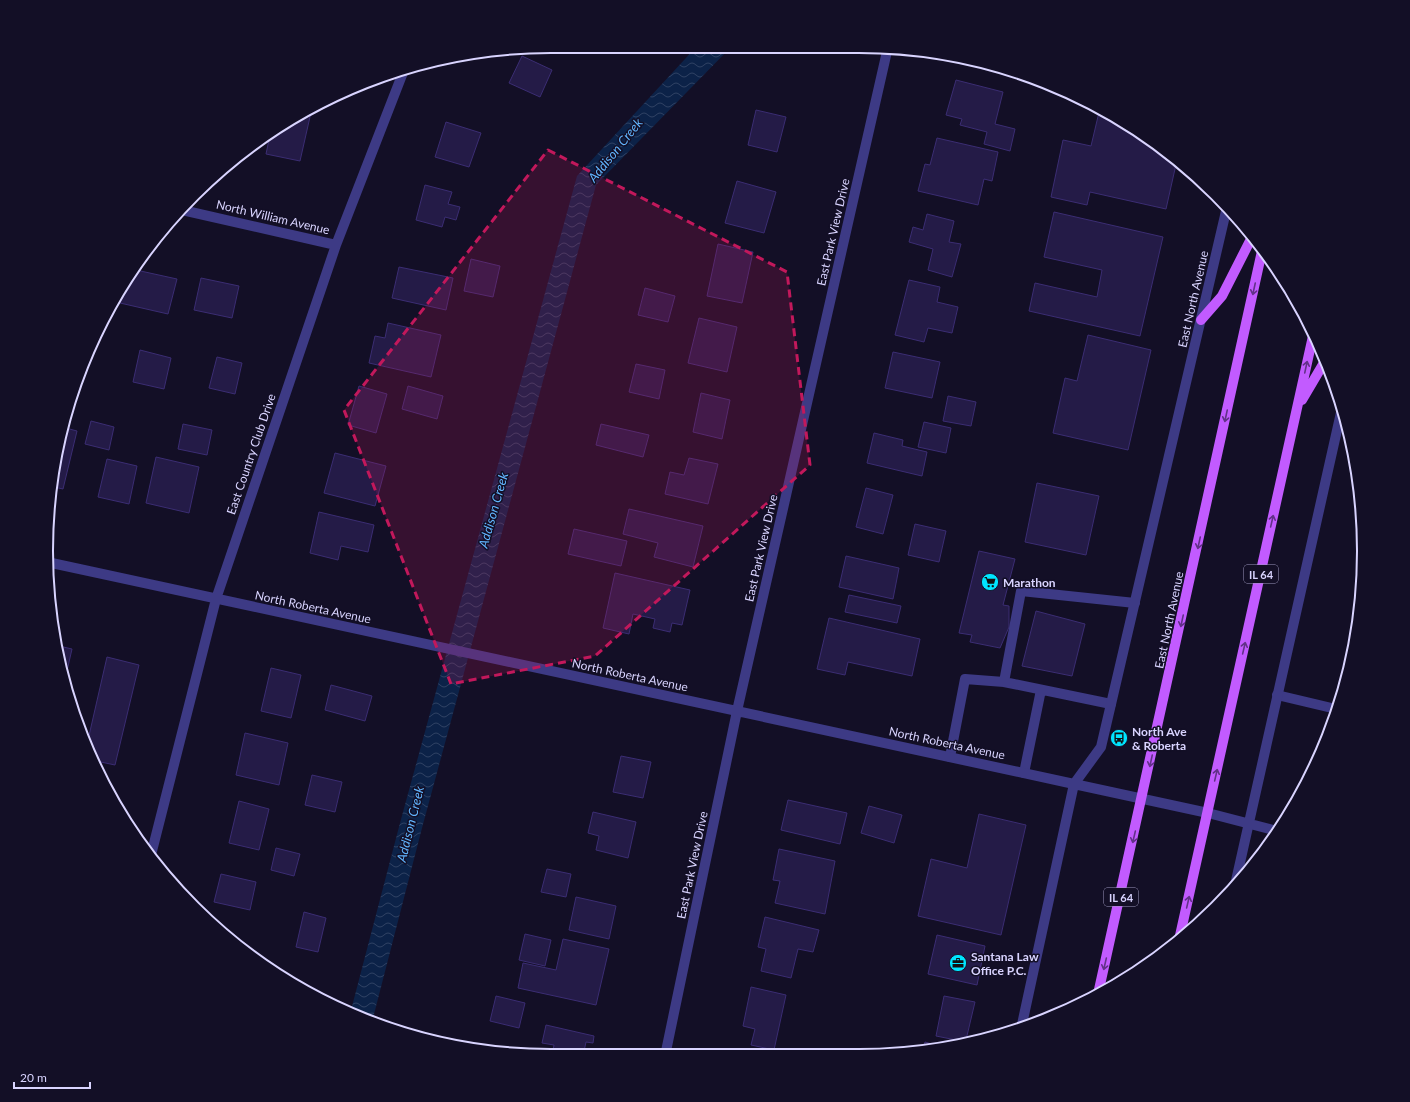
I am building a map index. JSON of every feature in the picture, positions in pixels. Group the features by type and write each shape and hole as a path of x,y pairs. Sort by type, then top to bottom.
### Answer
{"main road":[{"path":"1202,320 1222,296 1249,242"},
{"name":"East North Avenue","path":"1100,987 1143,799 1261,257"},
{"name":"IL 64","path":"1181,930 1311,343"},
{"path":"1297,409 1322,367"}],"street":[{"name":"East Park View Drive","path":"666,1049 737,711 886,54"},
{"name":"East Country Club Drive","path":"152,849 216,599 336,245 402,76"},
{"name":"North William Avenue","path":"188,211 336,245"},
{"name":"East North Avenue","path":"1074,784 1101,747 1202,320 1225,215"},
{"path":"1237,874 1339,420"},
{"name":"North Roberta Avenue","path":"53,563 1208,813 1272,830"},
{"path":"1004,682 1021,591 1135,603"},
{"path":"950,757 965,679 1004,682 1111,704"},
{"path":"1024,773 1041,690"},
{"path":"1277,695 1332,709"},
{"path":"1023,1022 1074,784"}],"highlighted area":[{"path":"548,150 787,272 810,465 595,656 451,684 344,410"}],"water":[{"name":"Addison Creek","path":"691,53 725,53 596,185 422,828 373,1016 352,1007 400,823 577,176"}],"building":[{"path":"522,56 552,70 540,97 509,83"},
{"path":"956,80 1003,92 995,124 1015,129 1010,151 984,144 987,132 960,125 962,119 946,115"},
{"path":"756,110 786,117 777,152 748,145"},
{"path":"310,115 300,161 266,154 269,141"},
{"path":"1098,115 1136,137 1162,156 1175,167 1166,209 1090,192 1087,205 1051,197 1063,140 1091,146"},
{"path":"446,122 481,133 469,167 435,157"},
{"path":"937,138 998,152 992,181 984,179 978,205 918,191 925,164 930,165"},
{"path":"737,181 776,192 764,233 725,223"},
{"path":"425,185 452,192 448,204 460,207 456,220 445,217 442,227 416,220"},
{"path":"1054,212 1163,237 1140,336 1029,311 1035,283 1097,297 1102,270 1044,257"},
{"path":"927,214 954,221 949,242 961,244 952,277 928,270 933,249 909,242 913,227 923,230"},
{"path":"718,244 753,252 742,303 707,296"},
{"path":"471,259 500,266 493,297 464,291"},
{"path":"399,267 453,278 446,310 392,298"},
{"path":"139,271 177,279 168,314 120,303"},
{"path":"201,278 239,286 232,318 194,310"},
{"path":"909,280 940,287 937,302 958,307 952,333 928,328 924,342 895,335"},
{"path":"645,288 675,296 668,322 638,315"},
{"path":"699,318 737,327 727,372 688,363"},
{"path":"388,323 441,335 431,377 369,363 375,336 385,338"},
{"path":"1088,335 1151,350 1128,450 1053,433 1065,378 1077,381"},
{"path":"140,350 171,358 164,389 133,382"},
{"path":"893,352 940,362 932,398 885,388"},
{"path":"217,357 242,363 235,394 209,388"},
{"path":"636,364 665,370 659,399 629,392"},
{"path":"359,386 387,394 376,433 348,425"},
{"path":"408,386 443,396 437,419 402,409"},
{"path":"701,393 730,400 722,439 693,432"},
{"path":"948,396 976,402 971,426 943,421"},
{"path":"91,421 114,427 109,450 85,444"},
{"path":"924,422 951,428 946,453 918,447"},
{"path":"183,424 212,430 207,455 178,449"},
{"path":"601,424 649,435 643,457 596,445"},
{"path":"69,429 77,431 63,489 57,488"},
{"path":"874,433 903,440 902,446 927,452 922,476 867,463"},
{"path":"335,453 386,466 375,506 324,493"},
{"path":"156,457 199,467 189,513 146,503"},
{"path":"689,458 718,464 708,504 665,494 670,472 684,475"},
{"path":"107,459 137,466 129,504 98,497"},
{"path":"1037,483 1099,496 1086,555 1025,542"},
{"path":"866,488 893,495 883,534 856,527"},
{"path":"629,509 703,526 693,567 654,557 658,543 623,534"},
{"path":"319,512 374,525 368,552 341,546 338,560 310,553"},
{"path":"915,524 946,531 939,562 908,555"},
{"path":"574,529 627,541 621,566 568,554"},
{"name":"Marathon","path":"979,551 1015,559 1003,605 1009,606 1009,627 1000,648 970,642 972,635 959,633"},
{"path":"846,556 899,568 893,599 839,587"},
{"path":"615,573 690,590 682,625 672,623 670,632 653,628 655,619 633,614 629,634 603,628"},
{"path":"849,595 901,606 897,623 845,612"},
{"name":"Marathon","path":"1036,611 1085,624 1072,676 1022,666"},
{"path":"829,618 920,639 912,676 848,662 845,675 817,669"},
{"path":"63,647 72,649 68,669"},
{"path":"107,657 139,665 115,765 100,762 89,736"},
{"path":"271,668 301,675 291,718 261,711"},
{"path":"331,685 372,696 365,721 325,710"},
{"path":"245,733 288,743 279,785 236,775"},
{"path":"621,756 651,762 643,798 613,792"},
{"path":"312,775 342,782 335,812 305,805"},
{"path":"788,800 847,813 840,844 781,830"},
{"path":"239,801 269,809 259,850 229,843"},
{"path":"869,806 902,815 894,843 861,833"},
{"path":"593,812 636,822 628,858 596,850 599,836 588,833"},
{"path":"979,814 1026,825 1001,935 918,916 931,859 967,868"},
{"path":"276,848 300,854 294,876 271,870"},
{"path":"779,849 835,861 825,914 775,903 780,881 773,880"},
{"path":"547,869 571,874 566,897 541,892"},
{"path":"221,874 256,882 250,910 214,902"},
{"path":"576,897 616,906 609,939 569,930"},
{"path":"304,912 326,918 318,952 296,947"},
{"path":"765,917 819,930 813,952 798,949 791,978 761,971 766,949 758,947"},
{"path":"525,934 551,940 545,966 519,960"},
{"path":"937,935 985,946 977,985 928,974"},
{"path":"563,939 609,949 596,1005 518,988 523,963 556,970"},
{"path":"751,987 786,995 774,1049 751,1045 755,1029 743,1026"},
{"path":"496,996 525,1003 519,1028 490,1021"},
{"path":"944,996 975,1002 967,1037 953,1039 936,1036"},
{"path":"546,1025 594,1036 593,1043 586,1042 584,1049 553,1049 554,1045 542,1043"}],"place":[{"name":"Marathon","path":"990,582"},
{"name":"North Ave & Roberta","path":"1119,738"},
{"name":"Santana Law Office P.C.","path":"958,963"}]}
